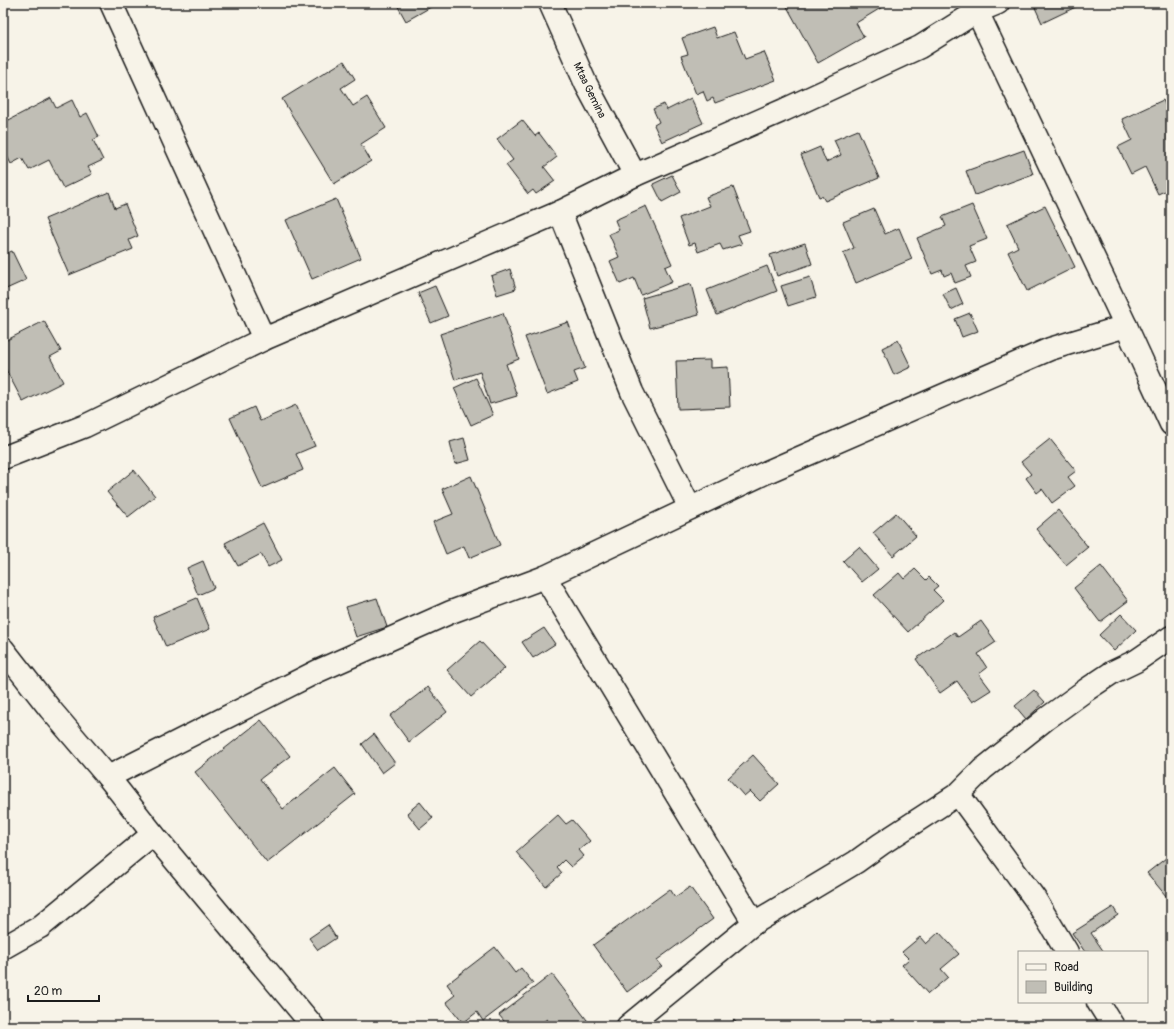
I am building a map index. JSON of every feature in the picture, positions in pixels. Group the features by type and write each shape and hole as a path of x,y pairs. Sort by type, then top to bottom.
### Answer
{"street":[{"path":"111,3 264,339"},
{"name":"Mtaa Gemina","path":"550,3 586,84 635,175"},
{"path":"3,458 85,426 264,339 560,212 635,175 784,110 920,47 974,8 998,3"},
{"path":"974,8 1126,326 1171,424"},
{"path":"560,212 632,392 690,508"},
{"path":"108,777 318,671 451,612 545,577 787,463 1050,349 1126,326"},
{"path":"545,577 754,924"},
{"path":"628,1026 754,924 856,862 958,794 983,769 1046,719 1113,672 1136,661 1171,637"},
{"path":"3,649 50,709 108,777 153,834 313,1026"},
{"path":"958,794 1035,899 1066,951"},
{"path":"3,948 40,927 153,834"},
{"path":"1099,1003 1113,1026"}],"building":[{"path":"396,3 438,3 406,21"},
{"path":"785,3 889,3 856,23 864,37 818,63"},
{"path":"1033,3 1082,3 1082,4 1042,23"},
{"path":"713,27 717,38 734,32 745,59 764,52 776,80 715,103 713,98 707,101 703,91 696,94 681,56 688,54 682,38"},
{"path":"344,61 355,79 341,88 353,106 367,97 386,128 361,144 371,161 334,184 282,99"},
{"path":"51,98 56,108 72,100 80,117 87,113 99,137 93,140 103,160 88,167 92,174 63,188 49,160 29,170 22,158 11,164 3,148 3,123"},
{"path":"691,98 703,123 662,142 654,125 659,122 653,109 664,104 667,110"},
{"path":"1163,100 1171,117 1171,188 1158,194 1145,167 1131,174 1118,147 1132,140 1122,119"},
{"path":"522,120 535,136 539,133 557,157 544,167 555,181 536,194 533,190 528,194 506,165 513,160 497,139"},
{"path":"858,130 879,178 825,201 822,196 819,197 801,155 820,147 826,162 841,155 834,140"},
{"path":"1024,150 1033,174 975,195 966,171"},
{"path":"672,175 681,192 662,202 653,184"},
{"path":"733,187 750,231 738,235 742,244 723,250 720,244 698,252 695,243 689,245 679,218 710,206 706,197"},
{"path":"109,192 115,208 125,204 138,236 129,240 133,249 69,275 45,219"},
{"path":"336,199 361,258 312,279 286,220"},
{"path":"972,205 987,239 969,246 976,262 966,266 971,277 955,283 951,273 944,276 942,270 932,274 917,238 946,226 942,217"},
{"path":"646,206 672,264 665,267 672,282 641,295 634,278 620,284 610,261 619,257 609,234 619,230 615,220"},
{"path":"1045,206 1075,267 1027,291 1008,252 1018,247 1007,224"},
{"path":"874,209 885,234 899,228 912,259 856,283 843,253 854,248 843,222"},
{"path":"805,243 812,264 777,276 770,255"},
{"path":"12,251 26,280 4,290 9,301 3,304 3,255"},
{"path":"767,266 777,291 717,315 707,290"},
{"path":"510,269 516,289 497,295 491,276"},
{"path":"810,277 816,297 788,306 781,286"},
{"path":"691,284 699,315 650,328 642,298"},
{"path":"435,286 448,316 431,323 418,293"},
{"path":"956,288 963,304 951,310 943,294"},
{"path":"503,313 519,359 506,364 517,396 490,404 480,372 455,380 440,334"},
{"path":"970,313 978,331 962,337 955,319"},
{"path":"44,321 61,351 50,357 63,382 23,402 3,364 3,342"},
{"path":"568,322 585,368 574,372 578,382 547,394 525,337"},
{"path":"898,340 911,367 894,375 882,348"},
{"path":"710,360 710,368 728,367 730,407 678,409 676,361"},
{"path":"476,378 493,415 471,425 454,388"},
{"path":"296,405 315,446 296,454 303,470 262,488 230,418 254,407 260,421"},
{"path":"464,438 470,460 455,464 450,442"},
{"path":"1050,439 1076,471 1068,477 1075,486 1052,503 1042,489 1037,493 1026,478 1031,474 1021,462"},
{"path":"134,470 155,496 128,517 107,492"},
{"path":"471,476 500,545 469,558 464,546 446,554 433,522 453,514 442,489"},
{"path":"1058,510 1088,547 1066,565 1036,529"},
{"path":"896,513 916,536 893,556 873,533"},
{"path":"263,523 282,560 268,567 261,554 238,566 225,543"},
{"path":"859,547 878,569 862,582 843,561"},
{"path":"203,561 214,588 198,595 187,568"},
{"path":"1101,566 1128,601 1100,622 1074,588"},
{"path":"915,569 926,580 929,577 938,586 933,590 943,600 908,632 874,595 899,573 904,579"},
{"path":"197,598 210,629 166,647 153,617"},
{"path":"377,598 387,627 356,637 346,607"},
{"path":"1121,614 1136,630 1114,651 1099,635"},
{"path":"981,621 996,642 978,654 987,668 979,674 991,690 972,702 957,681 940,693 916,659 954,632 958,637"},
{"path":"544,628 555,644 533,658 522,642"},
{"path":"480,641 505,668 471,697 447,670"},
{"path":"428,687 447,712 409,742 390,716"},
{"path":"1034,690 1045,702 1026,719 1015,706"},
{"path":"261,720 290,756 260,779 283,809 335,768 355,794 267,863 195,772"},
{"path":"374,734 395,763 382,773 362,744"},
{"path":"753,755 779,784 760,801 750,791 744,796 728,778"},
{"path":"420,802 433,818 420,829 407,813"},
{"path":"558,815 566,824 572,820 590,841 579,850 584,856 571,867 564,860 557,867 562,873 546,887 516,852"},
{"path":"1171,854 1171,902 1147,873"},
{"path":"690,887 713,919 657,960 662,966 627,992 593,945 670,889 675,897"},
{"path":"1113,907 1118,915 1091,933 1103,951 1084,951 1072,933"},
{"path":"328,925 336,938 318,950 309,938"},
{"path":"939,932 959,954 941,969 948,977 928,994 902,965 909,959 902,952 920,937 926,944"},
{"path":"495,947 515,973 521,968 533,983 483,1021 477,1012 463,1023 446,1002 455,995 447,984"},
{"path":"552,974 590,1024 587,1026 552,1026 547,1019 537,1026 508,1026 499,1015"},
{"path":"734,1020 739,1026 727,1026"}]}
